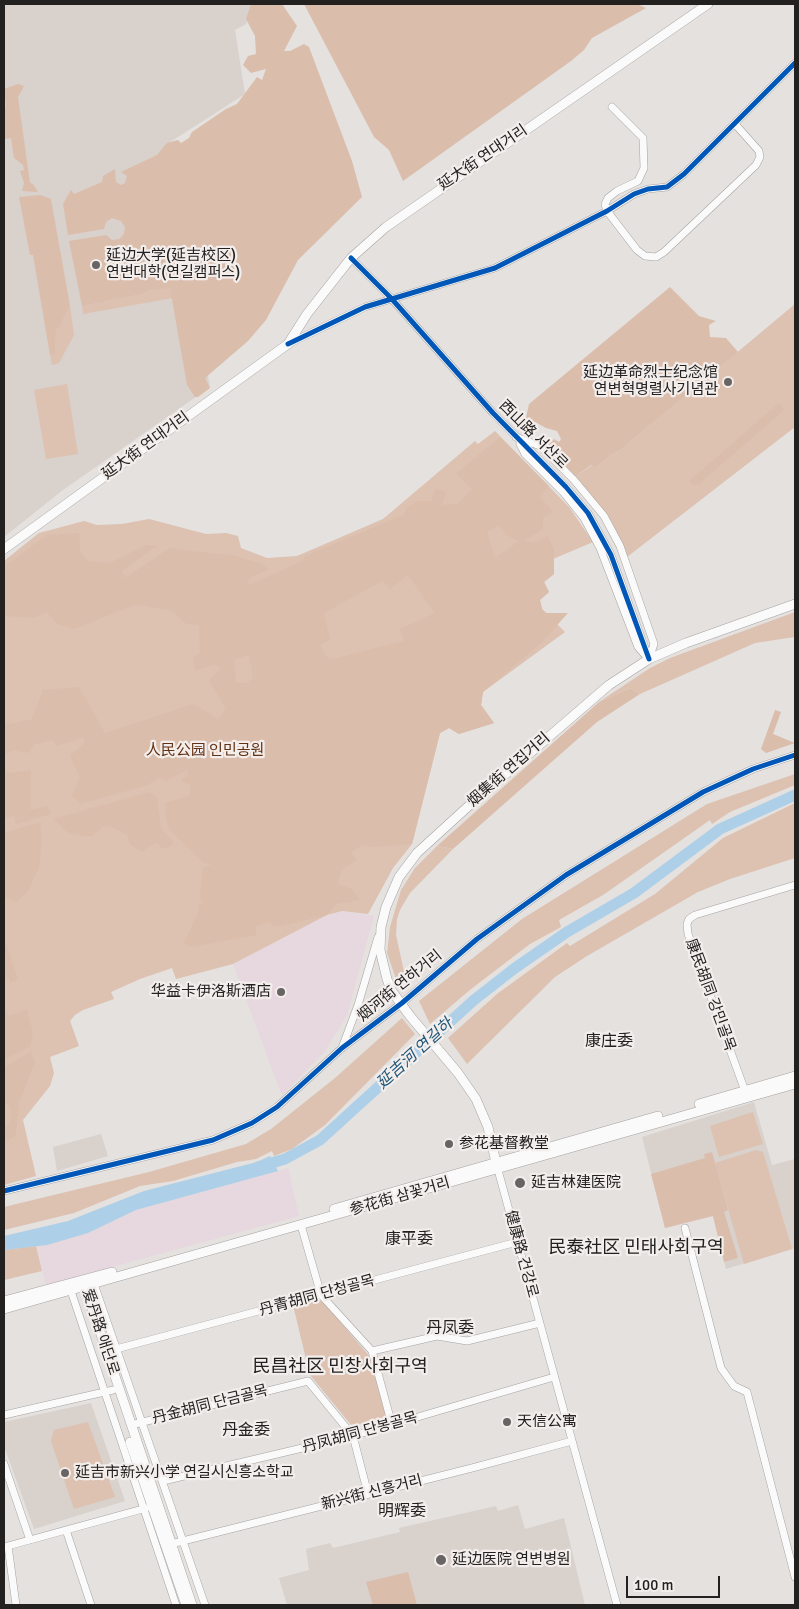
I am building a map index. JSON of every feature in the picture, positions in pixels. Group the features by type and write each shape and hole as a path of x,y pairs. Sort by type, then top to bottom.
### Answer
{"main road":[{"name":"延大街 연대거리","path":"4,549 288,344 306,314 351,258 386,227 708,4"},
{"name":"烟集街 연집거리","path":"381,927 386,907 399,877 417,853 582,706 609,685 649,660 704,635 795,604"},
{"name":"健康路 건강로","path":"381,927 380,950 391,990 410,1016 458,1073 476,1099 485,1119 497,1166"},
{"name":"参花街 삼꽃거리","path":"4,1301 81,1285 301,1225 795,1076"},
{"name":"参花街 삼꽃거리","path":"4,1309 81,1285 497,1166 795,1084"},
{"name":"爱丹路 애단로","path":"81,1285 147,1508 186,1605"},
{"name":"爱丹路 애단로","path":"81,1285 192,1605"}],"street":[{"name":"延大街 연대거리","path":"288,344 350,313 391,298 494,268 607,211 634,194 648,189 667,187 684,174 795,63"},
{"path":"612,106 643,138 644,168 638,181 617,190 608,198 605,204 607,211 637,250 645,256 656,257 664,252 756,165 760,157 760,150 735,124"},
{"name":"西山路 서산로","path":"351,258 391,298 515,436 578,499 597,527 611,555 649,660"},
{"path":"515,436 540,446 574,480 604,516 620,546 654,644 649,660"},
{"name":"烟河街 연하거리","path":"4,1191 213,1140 230,1134 277,1107 342,1048 402,1003 493,927 608,848 703,792 753,769 795,755"},
{"name":"康民胡同 강민골목","path":"745,1091 688,934 687,924 689,919 695,916 795,885"},
{"name":"烟集街 연집거리","path":"342,1048 358,1005 381,927"},
{"name":"健康路 건강로","path":"497,1166 617,1605"},
{"path":"301,1225 321,1295 372,1351 392,1425"},
{"path":"685,1228 721,1368 734,1386 747,1392 795,1577"},
{"name":"丹青胡同 단청골목","path":"116,1349 517,1242"},
{"name":"爱丹路 애단로","path":"81,1285 116,1349 143,1422 205,1605"},
{"name":"爱丹路 애단로","path":"81,1285 103,1393 147,1508 176,1605"},
{"path":"372,1351 437,1336 467,1341 540,1323"},
{"name":"丹凤胡同 단봉골목","path":"163,1481 353,1436 554,1377"},
{"name":"丹金胡同 단금골목","path":"131,1425 308,1381 353,1436"},
{"path":"4,1415 113,1390"},
{"path":"353,1436 368,1494"},
{"name":"新兴街 신흥거리","path":"171,1544 572,1441"},
{"path":"4,1464 30,1540"},
{"path":"16,1605 6,1547 147,1508"},
{"path":"66,1530 91,1605"}],"shaded area":[{"name":"延边大学(延吉校区) 연변대학(연길캠퍼스)","path":"4,4 254,4 246,24 235,30 245,94 167,144 210,387 63,490 4,537"},
{"path":"342,911 374,916 347,1015 325,1051 282,1096 233,964 327,915"},
{"path":"754,1102 772,1165 795,1159 795,1248 726,1269 713,1216 665,1228 642,1137"},
{"path":"101,1134 108,1156 57,1171 53,1147"},
{"path":"288,1168 299,1216 46,1285 36,1246 88,1233 136,1210"},
{"name":"延吉市新兴小学 연길시신흥소학교","path":"91,1403 125,1501 34,1529 4,1446 4,1422"},
{"name":"延边医院 연변병원","path":"518,1505 525,1529 564,1518 585,1605 287,1605 279,1578 309,1570 306,1549 330,1543 333,1548 400,1532 399,1528 496,1506 498,1511"}],"green space":[{"path":"251,4 282,4 297,26 284,51 290,51 304,44 309,47 352,161 362,197 298,260 266,320 248,341 205,378 210,388 198,397 195,397 187,385 170,288 150,290 142,294 82,306 69,241 106,235 112,240 119,239 124,234 125,227 121,221 112,218 106,222 104,229 68,235 63,204 71,190 74,194 102,182 103,176 115,169 116,182 121,185 125,183 127,176 121,172 157,155 167,143 178,140 181,143 189,138 192,132 226,109 237,104 257,77 262,80 266,69 251,73 243,65 248,56 256,54 255,36 246,19"},
{"path":"304,4 637,4 646,8 592,38 584,50 571,61 403,181 389,150 374,137"},
{"path":"18,84 24,86 18,97 30,183 33,184 38,192 22,191 24,183 20,171 24,170 23,165 14,158 11,138 5,139 4,136 4,108 6,106 4,89"},
{"path":"40,195 51,199 70,306 61,326 56,329 55,354 50,355 33,255 30,255 19,197"},
{"path":"170,287 173,298 83,314 82,306"},
{"path":"670,287 699,316 716,321 709,325 710,337 726,338 738,352 618,452 611,455 596,468 591,465 575,477 547,446 554,439 559,442 561,439 557,431 537,423 524,427 529,404"},
{"path":"795,304 795,427 627,557 575,477 592,465 596,468 611,455 618,452"},
{"path":"70,306 74,335 59,363 52,365 50,355 55,353 56,329 61,326"},
{"path":"67,384 78,454 46,459 34,390"},
{"path":"779,403 784,410 699,484 694,485 689,481"},
{"name":"人民公园 인민공원","path":"495,431 569,507 593,542 553,559 554,574 544,582 549,592 540,600 542,609 565,632 483,692 481,705 494,723 459,734 449,728 440,733 412,844 393,868 368,914 342,911 327,915 233,964 176,979 172,968 140,979 111,992 114,999 83,1010 75,1015 70,1021 79,1046 50,1057 54,1073 50,1086 23,1120 36,1176 4,1185 4,561 39,533 84,521 97,525 122,524 149,519 206,534 226,533 238,536 241,548 267,558 297,556 383,519 475,441 478,444"},
{"path":"500,437 549,486 539,496 553,512 543,518 543,529 525,540 532,543 548,536 554,550 554,574 544,582 549,592 540,600 542,609 546,613 568,613 541,643 483,692 481,705 494,723 459,734 449,728 440,733 412,844 372,847 362,845 351,853 357,860 341,870 338,884 352,889 360,900 336,904 327,915 281,926 274,926 269,922 256,926 256,935 191,947 184,943 198,913 198,906 203,903 200,897 203,867 213,864 203,862 169,829 167,823 165,803 190,795 190,785 181,780 188,775 187,770 166,781 159,777 148,785 80,804 72,796 80,777 70,756 85,743 83,737 57,746 52,740 35,744 28,753 13,750 4,755 4,725 32,719 43,690 79,687 105,733 194,704 218,719 226,709 209,680 221,668 214,664 195,671 193,658 200,653 199,625 187,624 171,611 137,604 74,629 57,624 47,612 34,618 4,616 4,567 47,535 79,533 80,551 88,561 110,563 146,545 158,545 122,571 125,578 170,548 234,556 262,564 268,569 248,579 249,585 303,561 305,556 403,515 406,509 417,501 431,501 436,489 446,492 442,505 458,504 472,489 456,474","holes":["499,525 508,536 519,541 495,558 487,532","408,575 435,613 400,629 404,641 329,660 320,645 330,640 324,613 382,581 390,589","249,655 253,677 248,683 236,683 234,659"]},
{"path":"795,612 795,637 755,643 640,694 630,688 599,702 650,668 670,658"},
{"path":"630,688 640,694 597,722 453,849 437,846 599,702"},
{"path":"775,710 781,712 773,734 795,743 766,753 761,749"},
{"path":"4,770 10,773 31,770 30,810 48,806 51,814 16,824 14,816 4,818"},
{"path":"795,774 795,785 730,812 712,824 710,820 603,895 559,920 561,927 530,944 471,989 430,1024 419,1001 522,919 707,804"},
{"path":"149,792 157,797 161,829 173,841 171,846 163,849 157,843 142,852 130,844 127,835 110,826 103,827 92,836 75,835 67,832 54,819"},
{"path":"795,803 795,858 730,879 698,892 587,956 555,977 467,1064 448,1038 497,994 567,943 570,946 655,894 723,838"},
{"path":"40,822 42,838 39,867 28,891 17,902 4,897 4,833"},
{"path":"437,846 453,849 410,893 397,919 396,935 405,976 396,979 387,953 390,927 401,890 415,868"},
{"path":"4,937 18,980 9,983 9,978 4,980"},
{"path":"4,1009 9,1016 27,1009 33,1034 30,1046 4,1060"},
{"path":"402,1018 415,1034 325,1125 292,1149 274,1156 272,1151 256,1159 237,1162 173,1181 140,1186 74,1213 4,1230 4,1207 149,1172 246,1144 271,1129 335,1078"},
{"path":"31,1052 35,1062 19,1103 16,1134 13,1138 4,1142 4,1128 10,1123 11,1110 4,1101 4,1067"},
{"path":"753,1112 763,1144 719,1157 710,1126"},
{"path":"756,1150 763,1152 792,1249 744,1264 715,1163"},
{"path":"712,1152 728,1210 724,1212 738,1258 724,1262 713,1216 665,1228 651,1174 705,1158 704,1154"},
{"path":"36,1246 42,1271 4,1280 4,1250"},
{"path":"316,1299 323,1302 371,1358 387,1416 352,1426 310,1375 322,1370 318,1356 306,1359 293,1305"},
{"path":"88,1422 115,1497 74,1509 51,1441 54,1430"},
{"path":"408,1572 417,1605 373,1605 366,1582"}],"water":[{"path":"270,1156 278,1171 136,1210 88,1233 47,1245 4,1250 4,1236 68,1221 144,1191 257,1162"}],"waterway":[{"name":"延吉河 연길하","path":"258,1167 285,1159 320,1140 474,1000 515,968 567,932 634,893 720,829 795,795"}],"cycle path":[{"path":"288,344 365,307 495,268 607,211 634,194 648,189 667,187 684,174 795,63"},
{"path":"351,258 391,298 493,413 566,487 588,513 611,555 649,659"},
{"path":"4,1191 213,1140 252,1123 277,1107 342,1048 402,1003 477,939 566,875 703,792 753,769 795,755"}],"place":[{"name":"延边大学(延吉校区) 연변대학(연길캠퍼스)","path":"96,265"},
{"name":"延边革命烈士纪念馆 연변혁명렬사기념관","path":"728,382"},
{"name":"华益卡伊洛斯酒店","path":"281,992"},
{"name":"参花基督教堂","path":"449,1144"},
{"name":"延吉林建医院","path":"520,1183"},
{"name":"天信公寓","path":"507,1422"},
{"name":"延吉市新兴小学 연길시신흥소학교","path":"65,1473"},
{"name":"延边医院 연변병원","path":"441,1560"}],"district":[{"name":"康庄委","path":"609,1042"},
{"name":"康平委","path":"409,1240"},
{"name":"民泰社区 민태사회구역","path":"636,1248"},
{"name":"丹凤委","path":"450,1329"},
{"name":"民昌社区 민창사회구역","path":"340,1367"},
{"name":"丹金委","path":"246,1431"},
{"name":"明辉委","path":"402,1512"}]}
